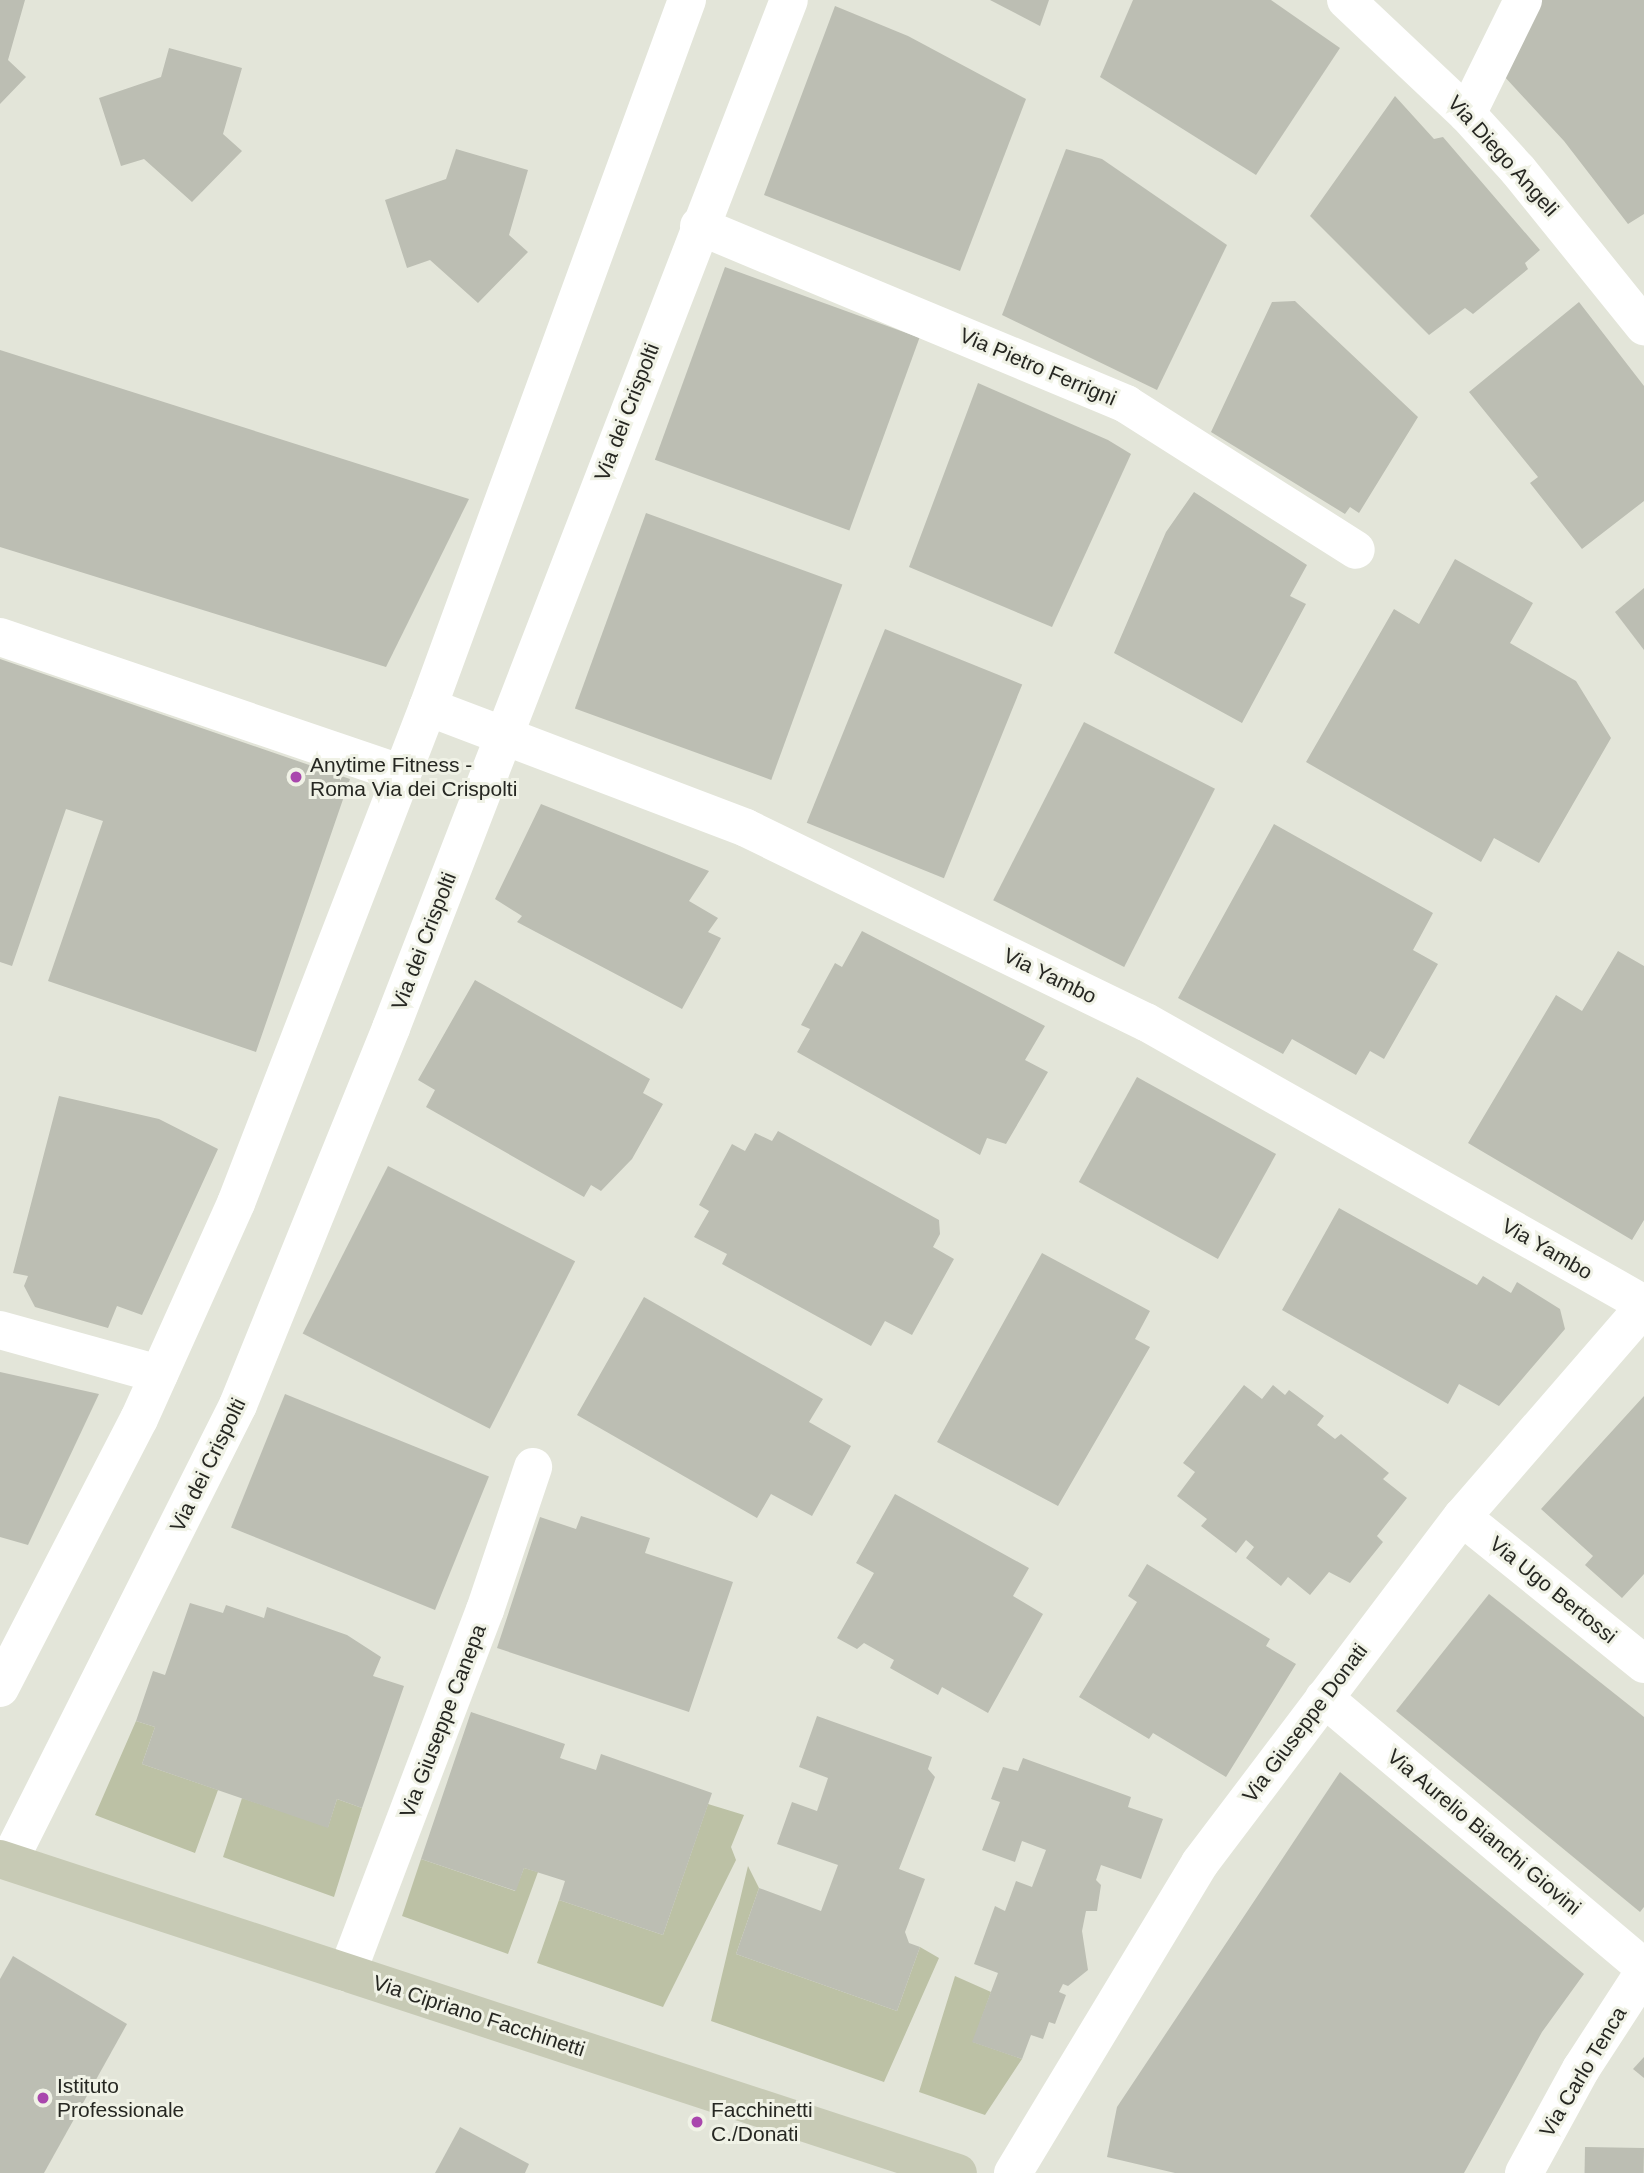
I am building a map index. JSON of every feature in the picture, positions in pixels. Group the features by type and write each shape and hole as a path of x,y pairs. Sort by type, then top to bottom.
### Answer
{"street":[{"path":"0,1688 159,1374 236,1203 428,707 687,0"},
{"name":"Via dei Crispolti","path":"4,1860 238,1405 324,1198 699,226 789,0"},
{"name":"Via Diego Angeli","path":"1346,0 1467,114 1575,237 1644,326"},
{"path":"1467,114 1522,0"},
{"name":"Via Pietro Ferrigni","path":"699,226 1126,404 1356,550"},
{"path":"0,636 402,774"},
{"name":"Via Yambo","path":"428,707 746,828 1146,1022 1644,1306"},
{"name":"Via Giuseppe Donati","path":"1013,2173 1200,1863 1462,1517 1644,1306"},
{"path":"0,1330 159,1374"},
{"name":"Via Giuseppe Canepa","path":"347,1973 485,1610 533,1467"},
{"name":"Via Ugo Bertossi","path":"1462,1517 1644,1664"},
{"name":"Via Aurelio Bianchi Giovini","path":"1324,1698 1644,1969"},
{"name":"Via Cipriano Facchinetti","path":"4,1860 958,2173"},
{"name":"Via Carlo Tenca","path":"1524,2173 1581,2069 1644,1969"}],"green space":[{"path":"136,1721 155,1727 142,1764 218,1790 195,1853 95,1815"},
{"path":"242,1798 328,1827 337,1799 362,1808 334,1897 223,1857"},
{"path":"708,1804 744,1815 731,1847 736,1860 663,2007 537,1963 559,1900 663,1935"},
{"path":"421,1859 515,1891 524,1868 538,1872 508,1954 402,1916"},
{"path":"748,1866 759,1888 736,1954 897,2011 920,1947 939,1958 884,2082 711,2021"},
{"path":"955,1976 991,1992 973,2042 1022,2059 985,2115 919,2092"}],"building":[{"path":"0,0 25,0 8,60 26,77 0,104"},
{"path":"990,0 1049,0 1040,26"},
{"path":"1133,0 1271,0 1340,48 1256,175 1100,77"},
{"path":"1534,0 1644,0 1644,214 1628,224 1564,141 1503,75"},
{"path":"835,6 908,36 1026,99 960,271 764,195"},
{"path":"169,48 242,68 223,134 242,151 192,202 144,159 121,166 99,98 161,77"},
{"path":"1395,96 1434,139 1443,137 1540,250 1525,263 1528,269 1473,314 1465,308 1429,335 1310,216"},
{"path":"456,149 528,170 509,235 528,252 478,303 430,260 407,268 385,200 446,179"},
{"path":"1066,149 1102,159 1227,245 1157,390 1002,315"},
{"path":"725,267 920,338 849,530 655,460"},
{"path":"1295,301 1418,417 1359,513 1350,507 1345,514 1211,432 1272,302"},
{"path":"1579,302 1644,386 1644,501 1582,549 1530,483 1538,477 1469,392"},
{"path":"0,350 469,499 386,667 0,547"},
{"path":"978,383 1108,440 1131,454 1052,627 909,567"},
{"path":"1194,492 1307,565 1290,596 1306,604 1242,723 1114,653 1166,532"},
{"path":"646,513 842,584 771,780 575,708"},
{"path":"1455,559 1533,603 1510,643 1576,681 1611,738 1539,863 1494,838 1481,862 1306,762 1394,609 1419,624"},
{"path":"1644,588 1644,650 1615,612"},
{"path":"885,629 1022,684 944,878 807,823"},
{"path":"0,659 350,779 256,1052 48,981 103,821 66,809 12,966 0,962"},
{"path":"1084,722 1215,789 1124,967 993,900"},
{"path":"541,804 709,871 689,901 718,918 708,932 721,938 682,1009 517,922 522,916 495,899"},
{"path":"1274,824 1433,913 1413,950 1438,964 1384,1059 1370,1051 1356,1075 1292,1039 1283,1054 1178,998"},
{"path":"862,931 1045,1026 1025,1060 1048,1072 1006,1144 987,1138 980,1155 797,1052 810,1029 801,1025 835,963 842,967"},
{"path":"1618,951 1644,966 1644,1220 1632,1240 1468,1143 1556,995 1582,1011"},
{"path":"475,980 650,1079 643,1093 663,1104 632,1159 601,1191 591,1185 584,1197 426,1107 435,1090 418,1080"},
{"path":"1137,1077 1276,1154 1218,1259 1079,1182"},
{"path":"59,1096 159,1119 218,1149 142,1315 117,1306 108,1328 35,1307 24,1286 28,1276 13,1273"},
{"path":"778,1131 939,1220 940,1234 933,1247 954,1259 912,1335 885,1321 871,1346 722,1264 727,1254 694,1237 709,1211 699,1205 732,1144 745,1151 755,1133 772,1141"},
{"path":"388,1166 575,1261 490,1429 303,1334"},
{"path":"1339,1208 1477,1285 1483,1276 1511,1293 1517,1282 1560,1309 1565,1329 1499,1406 1459,1384 1448,1404 1282,1310"},
{"path":"1042,1253 1150,1311 1135,1339 1150,1347 1058,1506 937,1442"},
{"path":"644,1297 823,1399 809,1422 851,1446 812,1516 771,1494 757,1518 577,1415"},
{"path":"0,1372 99,1394 28,1545 0,1537"},
{"path":"1244,1385 1262,1399 1273,1385 1285,1395 1289,1390 1324,1416 1317,1425 1335,1439 1341,1434 1389,1473 1383,1479 1407,1498 1377,1536 1383,1542 1350,1583 1329,1572 1310,1595 1288,1577 1281,1586 1246,1558 1254,1547 1246,1540 1236,1553 1201,1526 1207,1519 1177,1496 1195,1472 1183,1463"},
{"path":"285,1394 489,1476 435,1610 231,1528"},
{"path":"1644,1396 1644,1574 1622,1598 1585,1565 1593,1556 1541,1509"},
{"path":"895,1494 1029,1568 1013,1596 1043,1614 988,1713 942,1687 938,1695 890,1668 894,1660 864,1643 857,1649 837,1638 874,1573 856,1563"},
{"path":"581,1516 650,1538 645,1553 733,1582 689,1712 497,1648 540,1517 576,1529"},
{"path":"1147,1564 1270,1639 1266,1646 1296,1664 1226,1777 1153,1733 1149,1739 1079,1697 1137,1602 1128,1596"},
{"path":"1489,1594 1644,1717 1644,1907 1640,1912 1396,1711"},
{"path":"190,1603 223,1613 226,1605 264,1618 267,1607 347,1635 381,1657 373,1676 404,1686 362,1808 337,1799 328,1828 142,1764 155,1727 136,1721 153,1671 165,1675"},
{"path":"471,1712 565,1744 560,1758 596,1770 601,1754 712,1793 663,1935 559,1900 565,1881 524,1868 516,1891 421,1859"},
{"path":"817,1716 932,1757 928,1769 935,1777 899,1869 925,1879 905,1932 909,1943 920,1947 897,2011 736,1954 759,1888 821,1911 838,1865 777,1844 792,1802 817,1811 828,1778 799,1767"},
{"path":"1023,1758 1131,1797 1128,1807 1163,1819 1141,1879 1101,1865 1096,1880 1101,1885 1097,1911 1086,1911 1082,1931 1088,1970 1068,1986 1063,1984 1059,1992 1066,1995 1055,2024 1049,2022 1043,2039 1031,2035 1022,2059 972,2042 998,1973 974,1964 995,1906 1005,1911 1016,1881 1032,1887 1046,1850 1022,1841 1015,1862 982,1850 1000,1802 991,1799 1003,1767 1018,1771"},
{"path":"1340,1772 1584,1974 1542,2032 1464,2173 1175,2173 1107,2157 1117,2107"},
{"name":"Istituto Professionale","path":"13,1956 127,2024 44,2173 0,2173 0,1979"},
{"path":"1644,2057 1644,2078 1633,2069"},
{"path":"460,2127 529,2164 525,2173 435,2173"},
{"path":"1585,2147 1644,2148 1644,2173 1585,2173"}],"place":[{"name":"Anytime Fitness - Roma Via dei Crispolti","path":"296,777"},
{"name":"Istituto Professionale","path":"43,2098"},
{"name":"Facchinetti C./Donati","path":"697,2122"}]}
